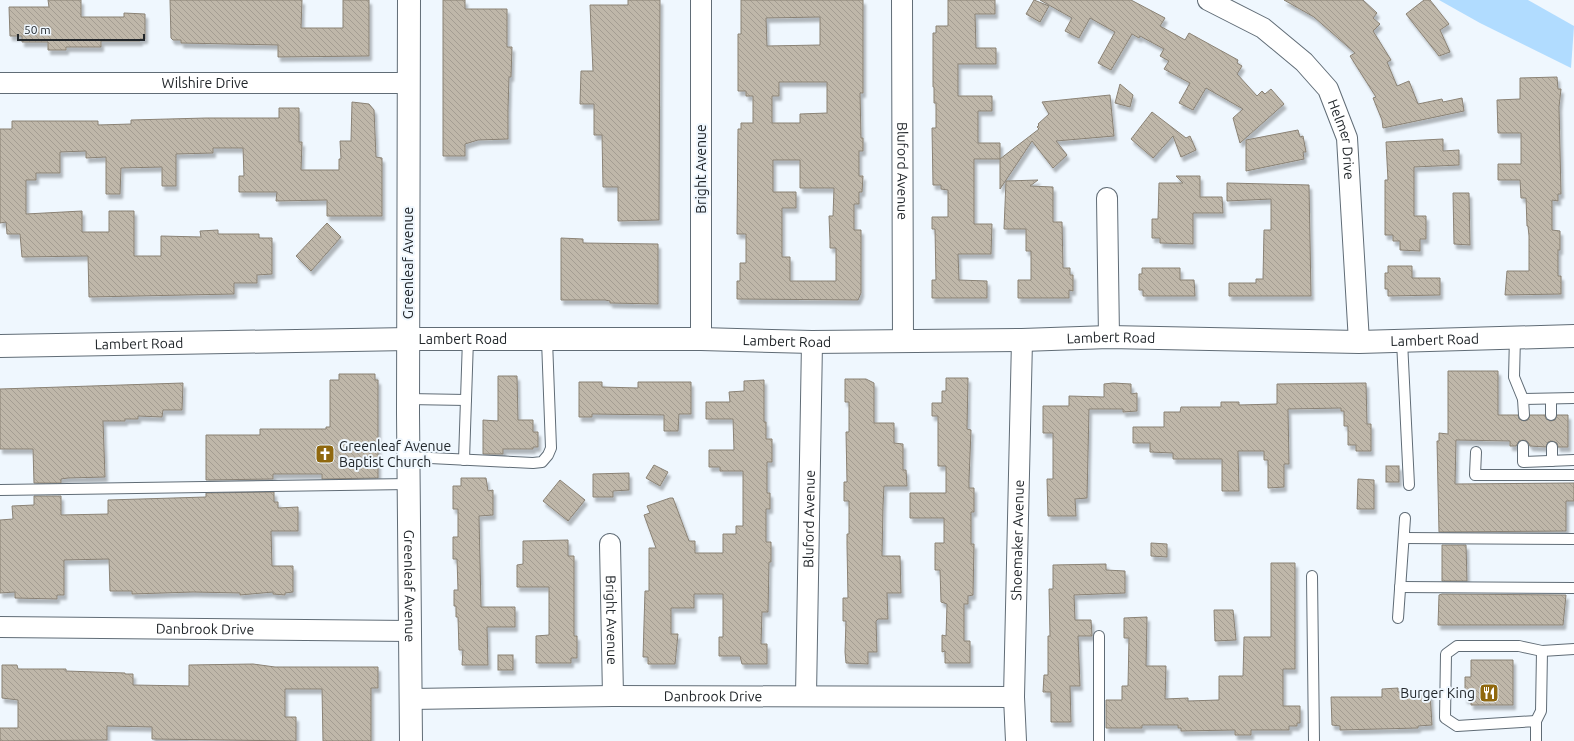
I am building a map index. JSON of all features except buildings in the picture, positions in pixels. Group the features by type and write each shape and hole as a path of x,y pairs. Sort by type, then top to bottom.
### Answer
{"main road":[{"name":"Greenleaf Avenue","path":"409,0 408,399 410,457 411,741"},
{"name":"Lambert Road","path":"0,346 408,339 701,339 812,342 903,342 1109,337 1358,342 1574,336"}],"street":[{"name":"Bright Avenue","path":"701,0 701,339"},
{"name":"Bluford Avenue","path":"902,0 903,342"},
{"name":"Helmer Drive","path":"1208,0 1263,28 1304,62 1328,89 1347,138 1358,342"},
{"name":"Wilshire Drive","path":"0,83 409,83"},
{"path":"1107,198 1109,337"},
{"name":"Shoemaker Avenue","path":"1016,741 1014,697 1022,340"},
{"name":"Bluford Avenue","path":"806,696 812,342"},
{"name":"Bright Avenue","path":"610,544 613,696"},
{"name":"Danbrook Drive","path":"0,627 410,631"},
{"name":"Danbrook Drive","path":"411,699 613,696 1014,697"}],"lane":[{"path":"1516,338 1514,377 1523,399 1524,415"},
{"path":"464,460 468,339"},
{"path":"410,457 533,463 542,462 548,455 551,448 547,340"},
{"path":"1402,341 1409,485"},
{"path":"1551,398 1551,415"},
{"path":"1523,399 1574,398"},
{"path":"408,399 466,400"},
{"path":"1523,446 1523,462 1574,460"},
{"path":"1552,447 1552,460"},
{"path":"1476,452 1475,475 1574,475"},
{"path":"0,490 409,484"},
{"path":"1398,618 1405,518"},
{"path":"1404,538 1574,539"},
{"path":"1312,576 1314,741"},
{"path":"1400,587 1574,588"},
{"path":"1098,741 1099,636"},
{"path":"1536,721 1457,726 1445,718 1446,654 1457,646 1519,646 1542,651 1574,649"},
{"path":"1536,741 1536,721 1541,711 1542,651"}],"shaded area":[{"path":"1439,0 1528,0 1574,26 1571,68 1480,23"}],"place":[{"name":"Greenleaf Avenue Baptist Church","path":"325,454"},
{"name":"Burger King","path":"1489,693"}]}
